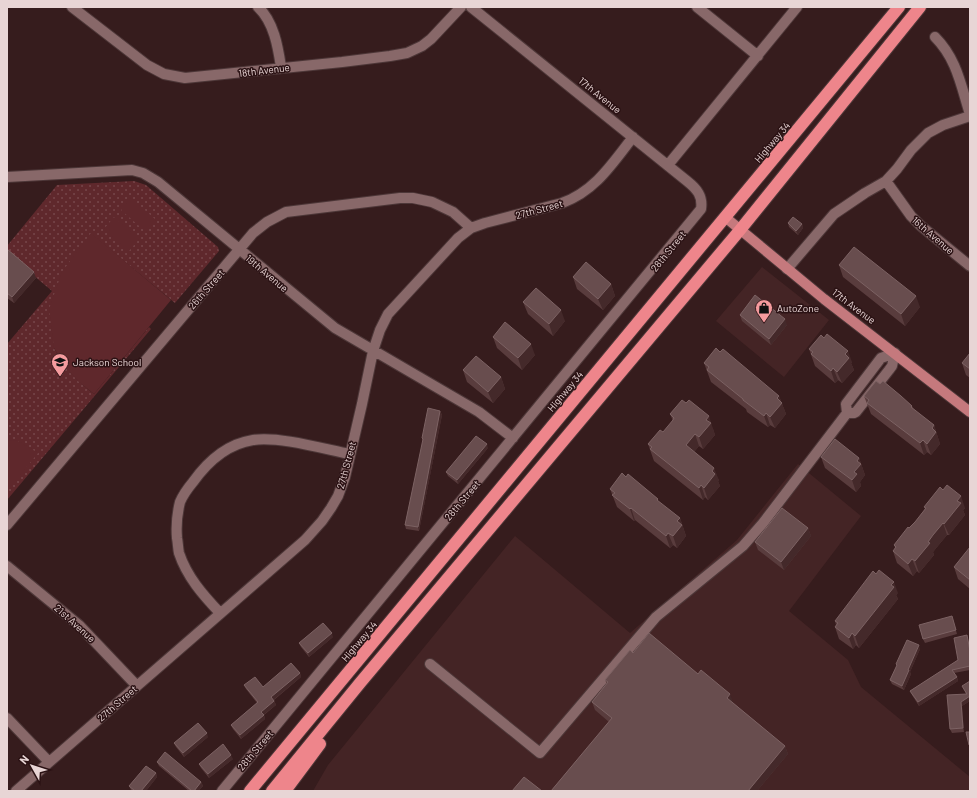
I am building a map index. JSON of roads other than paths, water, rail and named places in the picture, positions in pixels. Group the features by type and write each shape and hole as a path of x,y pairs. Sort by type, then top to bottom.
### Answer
{"highway":[{"name":"Highway 34","path":"250,791 899,7"},
{"path":"272,791 360,683 740,230 920,7"},
{"path":"285,791 326,735 360,683"}],"main road":[{"name":"17th Avenue","path":"725,217 787,269 970,412"}],"street":[{"name":"18th Avenue","path":"72,7 143,63 164,74 185,78 342,62 407,53 422,46 431,39 461,7"},
{"path":"258,7 265,16 275,36 282,67"},
{"name":"17th Avenue","path":"472,7 668,165 697,191 701,197 701,209"},
{"path":"697,7 758,56"},
{"path":"668,165 797,7"},
{"path":"787,269 834,214 886,181 911,150 928,133 943,125 970,115 958,72 951,57 935,38"},
{"name":"27th Street","path":"16,791 305,540 322,521 338,496 345,477 373,350 384,321 396,304 458,238 471,228 484,223 572,200 597,182 634,137"},
{"name":"19th Avenue","path":"7,177 132,170 143,173 158,182 335,328 479,412 513,438"},
{"name":"16th Avenue","path":"886,181 911,216 970,266"},
{"name":"26th Street","path":"7,525 159,343 261,226 286,212 400,198 413,198 432,202 453,212 471,228"},
{"name":"28th Street","path":"222,791 701,209"},
{"path":"430,664 540,753 656,617 743,546 763,523 847,413 846,404 882,358 895,353"},
{"path":"220,613 194,584 178,552 176,528 177,516 181,501 201,470 210,461 226,450 242,442 254,440 266,439 349,454"},
{"name":"21st Avenue","path":"7,566 79,625 137,686"},
{"path":"7,718 49,762"}],"place":[{"name":"AutoZone","path":"764,323"},
{"name":"Jackson School","path":"60,377"}]}
